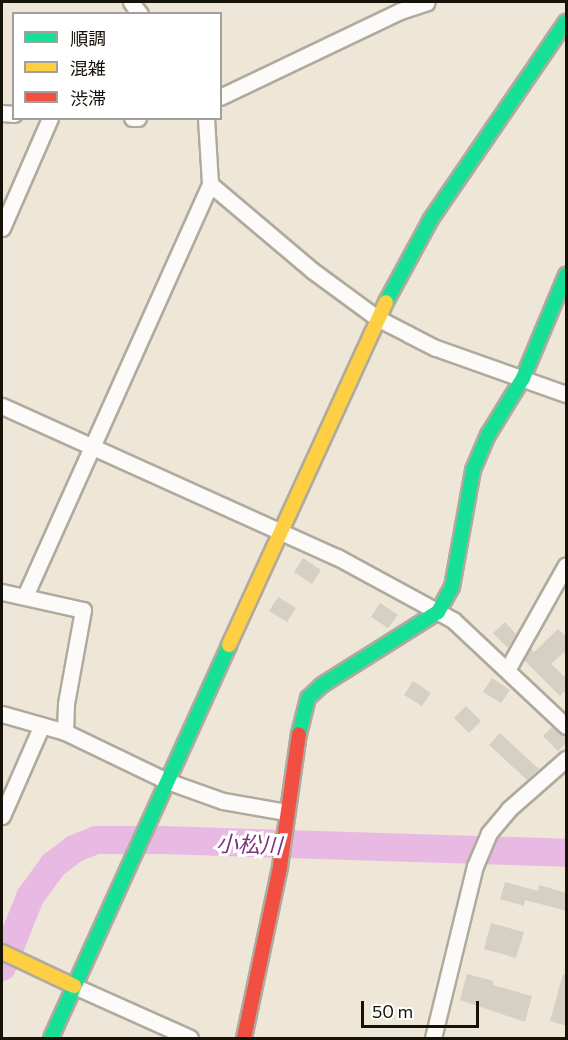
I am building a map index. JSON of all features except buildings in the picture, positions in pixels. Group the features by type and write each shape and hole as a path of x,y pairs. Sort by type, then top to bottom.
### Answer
{"street":[{"path":"222,96 400,11 427,2"},
{"path":"51,1038 377,318 431,219 567,22"},
{"path":"2,228 49,120"},
{"path":"25,596 210,184 206,120"},
{"path":"210,184 313,271 377,318 436,348 567,394"},
{"path":"244,1038 280,859 300,728 308,698 322,685 438,612 452,587 473,470 488,435 522,378 567,275"},
{"path":"2,406 337,557 453,620 567,726"},
{"path":"507,670 567,565"},
{"path":"2,592 83,610 66,704 65,732"},
{"path":"2,714 65,732 167,780 224,801 285,819"},
{"path":"2,816 42,725"},
{"path":"433,1038 475,866 489,833 509,809 567,759"},
{"path":"2,952 190,1038"}],"waterway":[{"name":"小松川","path":"2,967 30,897 53,865 74,849 96,840 162,840 566,853"}],"traffic: fast":[{"path":"386,302 431,219 566,22"},
{"path":"299,734 308,698 322,685 438,612 452,587 473,470 488,435 523,378 566,275"},
{"path":"51,1038 229,645"}],"traffic: slow":[{"path":"229,645 386,302"},
{"path":"2,952 74,986"}],"traffic: jam":[{"path":"244,1038 280,867 299,734"}]}
